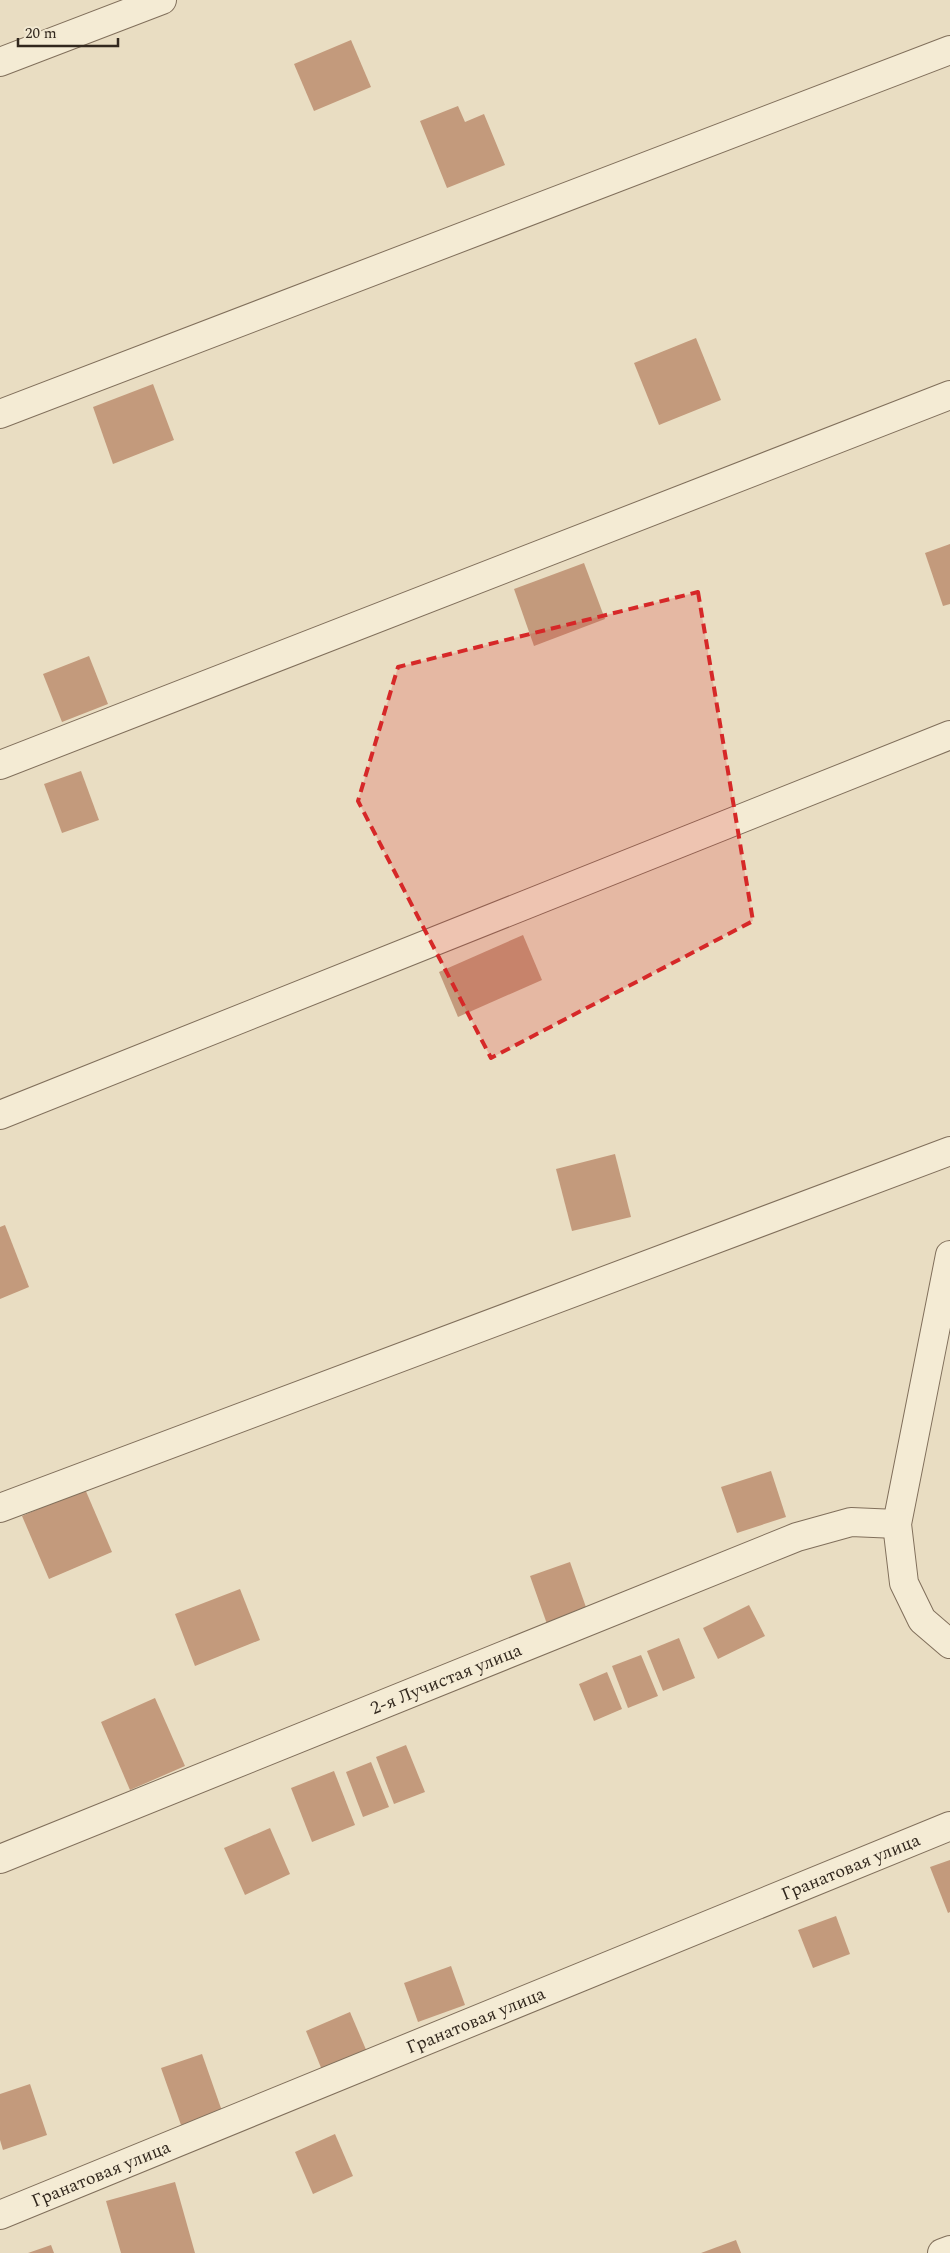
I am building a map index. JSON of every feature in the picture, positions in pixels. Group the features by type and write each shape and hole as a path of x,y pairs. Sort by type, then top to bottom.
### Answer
{"street":[{"path":"0,62 162,0"},
{"path":"0,414 950,50"},
{"path":"0,765 950,395"},
{"path":"0,1115 950,735"},
{"path":"0,1508 950,1150"},
{"path":"950,1255 897,1524 904,1583 922,1620 950,1644"},
{"name":"2-я Лучистая улица","path":"0,1859 797,1537 851,1522 897,1524"},
{"name":"Гранатовая улица","path":"0,2215 950,1826"},
{"path":"942,2253 950,2250"}],"highlighted area":[{"path":"698,592 753,921 491,1058 358,801 398,667"}],"building":[{"path":"351,40 371,87 314,111 294,64"},
{"path":"458,106 465,122 484,114 505,165 447,188 420,121"},
{"path":"696,338 721,400 659,425 634,363"},
{"path":"153,384 174,440 113,464 93,407"},
{"path":"950,544 950,604 943,606 925,553"},
{"path":"584,563 605,619 534,646 514,589"},
{"path":"89,656 108,704 62,722 43,674"},
{"path":"81,771 99,820 62,833 44,784"},
{"path":"523,935 542,980 458,1017 439,972"},
{"path":"615,1154 631,1217 572,1231 556,1169"},
{"path":"5,1225 29,1287 0,1299 0,1227"},
{"path":"771,1471 786,1517 737,1533 721,1487"},
{"path":"85,1489 112,1552 49,1579 22,1516"},
{"path":"570,1562 587,1610 547,1624 530,1576"},
{"path":"240,1589 260,1640 195,1666 175,1614"},
{"path":"749,1605 765,1636 718,1659 703,1628"},
{"path":"679,1638 695,1678 663,1691 647,1651"},
{"path":"641,1655 658,1696 628,1708 612,1666"},
{"path":"607,1672 622,1709 594,1721 579,1684"},
{"path":"155,1698 185,1766 130,1790 101,1722"},
{"path":"406,1745 425,1792 394,1804 376,1757"},
{"path":"371,1762 389,1807 363,1817 346,1772"},
{"path":"334,1771 355,1825 312,1842 291,1788"},
{"path":"270,1828 290,1874 245,1895 224,1848"},
{"path":"950,1860 950,1912 948,1913 930,1867"},
{"path":"836,1916 850,1954 813,1968 798,1930"},
{"path":"451,1966 465,2005 418,2022 404,1983"},
{"path":"350,2012 367,2052 322,2070 306,2031"},
{"path":"202,2054 222,2111 181,2125 161,2068"},
{"path":"30,2084 47,2135 3,2150 0,2140 0,2094"},
{"path":"335,2134 353,2176 313,2194 295,2152"},
{"path":"175,2182 195,2253 121,2253 106,2201"},
{"path":"736,2240 741,2253 701,2253"},
{"path":"51,2245 54,2253 28,2253"}]}
